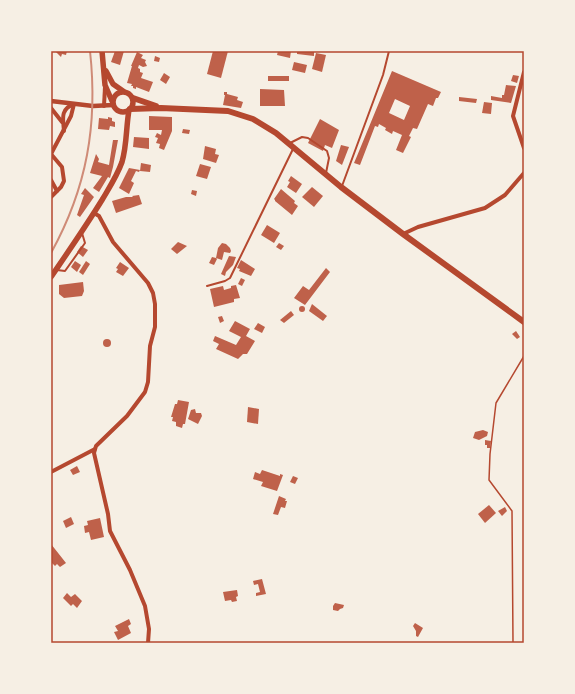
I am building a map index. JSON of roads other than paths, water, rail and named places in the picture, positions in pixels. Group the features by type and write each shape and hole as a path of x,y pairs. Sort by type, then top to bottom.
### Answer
{"main road":[{"path":"102,51 105,85 115,109 119,112 123,119 126,131"},
{"path":"51,277 94,213 116,176 122,162 126,142 126,131 133,102 129,93 113,84 104,67"},
{"path":"112,103 116,94 123,91"},
{"path":"132,98 161,108"},
{"path":"119,112 161,108 228,111 253,119 276,133 341,187 524,322"}],"street":[{"path":"524,72 513,116 524,148"},
{"path":"104,106 105,85"},
{"path":"51,101 104,106 112,103"},
{"path":"64,132 63,115 68,106 74,104"},
{"path":"51,197 64,181 62,167 51,154 64,132 71,116 74,104"},
{"path":"51,108 59,116 63,123"},
{"path":"403,234 418,227 485,208 505,195 524,173"},
{"path":"51,180 57,191"},
{"path":"94,213 99,216 113,242 148,283 153,293 155,304 155,327 150,346 146,392 128,416 96,446 94,453 108,514 110,531 130,570 145,606 149,629 148,643"},
{"path":"51,472 95,449"}],"lane":[{"path":"341,187 383,75 389,51"},
{"path":"207,286 230,278 291,146 302,138 308,138 327,151 329,158 326,174"},
{"path":"56,270 65,272 85,243 82,231"}],"railway":[{"path":"51,253 73,204 87,155 91,130 92,104 90,51"}]}
